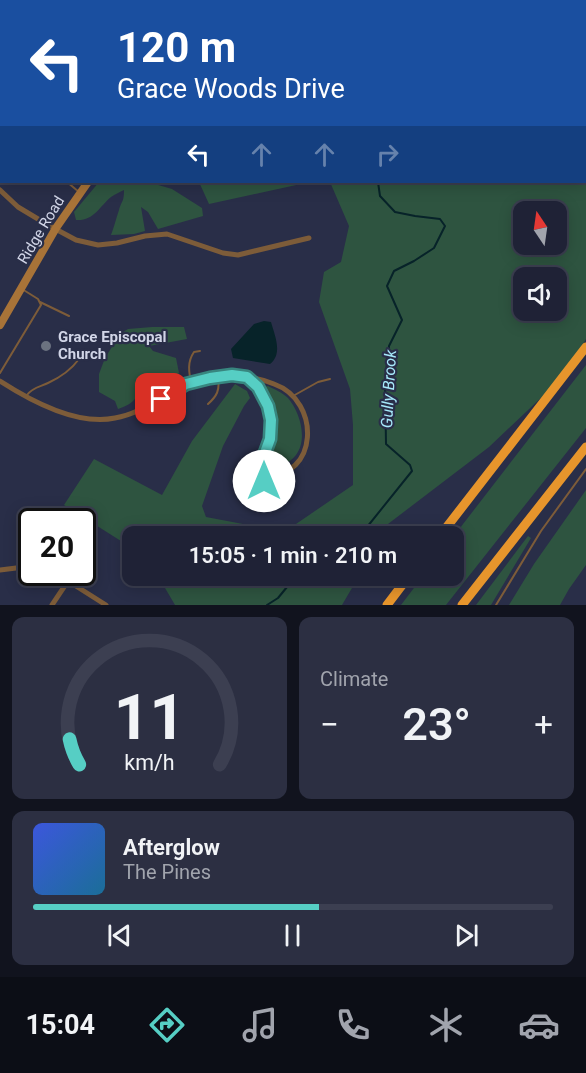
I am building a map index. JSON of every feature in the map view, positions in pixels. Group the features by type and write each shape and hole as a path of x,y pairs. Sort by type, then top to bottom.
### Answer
{"highway":[{"path":"448,526 586,347"},
{"path":"462,605 586,447"},
{"path":"387,605 401,586"}],"main road":[{"name":"Ridge Road","path":"0,324 56,228 87,183"}],"street":[{"path":"0,190 18,207 48,225 76,240 98,245 167,234 223,253 238,255 309,238"},
{"path":"0,381 46,407 71,415 96,419 115,418 137,411 190,383 218,377 232,375 258,378 277,384 300,404 307,421 308,439 305,452 294,466 281,474 265,475 259,469 270,439 271,420 268,406 258,387 247,377"},
{"path":"0,570 18,567"},
{"path":"52,605 65,586"},
{"path":"76,586 106,605"}],"lane":[{"path":"68,183 80,193"},
{"path":"21,288 40,302 69,316"},
{"path":"0,373 41,305 40,302"},
{"path":"190,383 190,358 194,352 200,351"},
{"path":"25,397 30,390 68,371 79,359"},
{"path":"208,404 218,392 218,377"},
{"path":"293,396 318,382 330,380"},
{"path":"496,605 537,537 586,469"},
{"path":"255,510 250,497 264,481 265,475"}],"green space":[{"path":"98,183 151,183 172,189 202,208 203,216 158,229 148,212 141,207 145,231 111,235 124,190 111,197 92,216 76,220 74,212"},
{"path":"199,183 305,183 209,204"},
{"path":"330,183 586,183 586,339 564,376 489,447 387,526 122,526 122,542 96,525 96,508 69,508 64,505 94,459 162,495 192,441 235,384 247,391 250,398 223,446 202,506 206,517 243,524 296,524 353,485 353,425 350,389 319,302 324,272 341,262 349,226"},
{"path":"184,327 187,339 149,346 153,351 176,358 179,373 172,382 149,379 131,403 118,409 115,401 99,392 99,374 105,358 120,334 128,329"},
{"path":"586,365 586,428 464,582 464,526 462,526"},
{"path":"268,386 284,394 292,404 299,418 302,441 300,449 293,458 268,472 263,467 269,453 277,415 274,402 266,395 263,387"},
{"path":"586,490 586,565 560,605 509,605 534,564"},
{"path":"528,536 531,538 491,605 476,605"},
{"path":"164,586 353,586 342,605 175,605"},
{"path":"415,586 461,586 446,605 401,605"}],"shaded area":[{"path":"264,321 271,322 276,339 277,350 274,360 270,364 233,358 231,349 254,324"}],"waterway":[{"name":"Gully Brook","path":"368,526 412,471 410,465 386,444 385,382 389,346 402,320 387,286 394,271 434,248 445,226 440,219 395,212 380,196 378,183"},
{"name":"Gully Brook","path":"267,605 278,598 288,586"}],"place":[{"name":"Grace Episcopal Church","path":"46,346"}],"route":[{"path":"161,399 186,384 232,375 247,377 258,387 268,406 271,420 270,439 259,469 265,475 264,481"}]}
